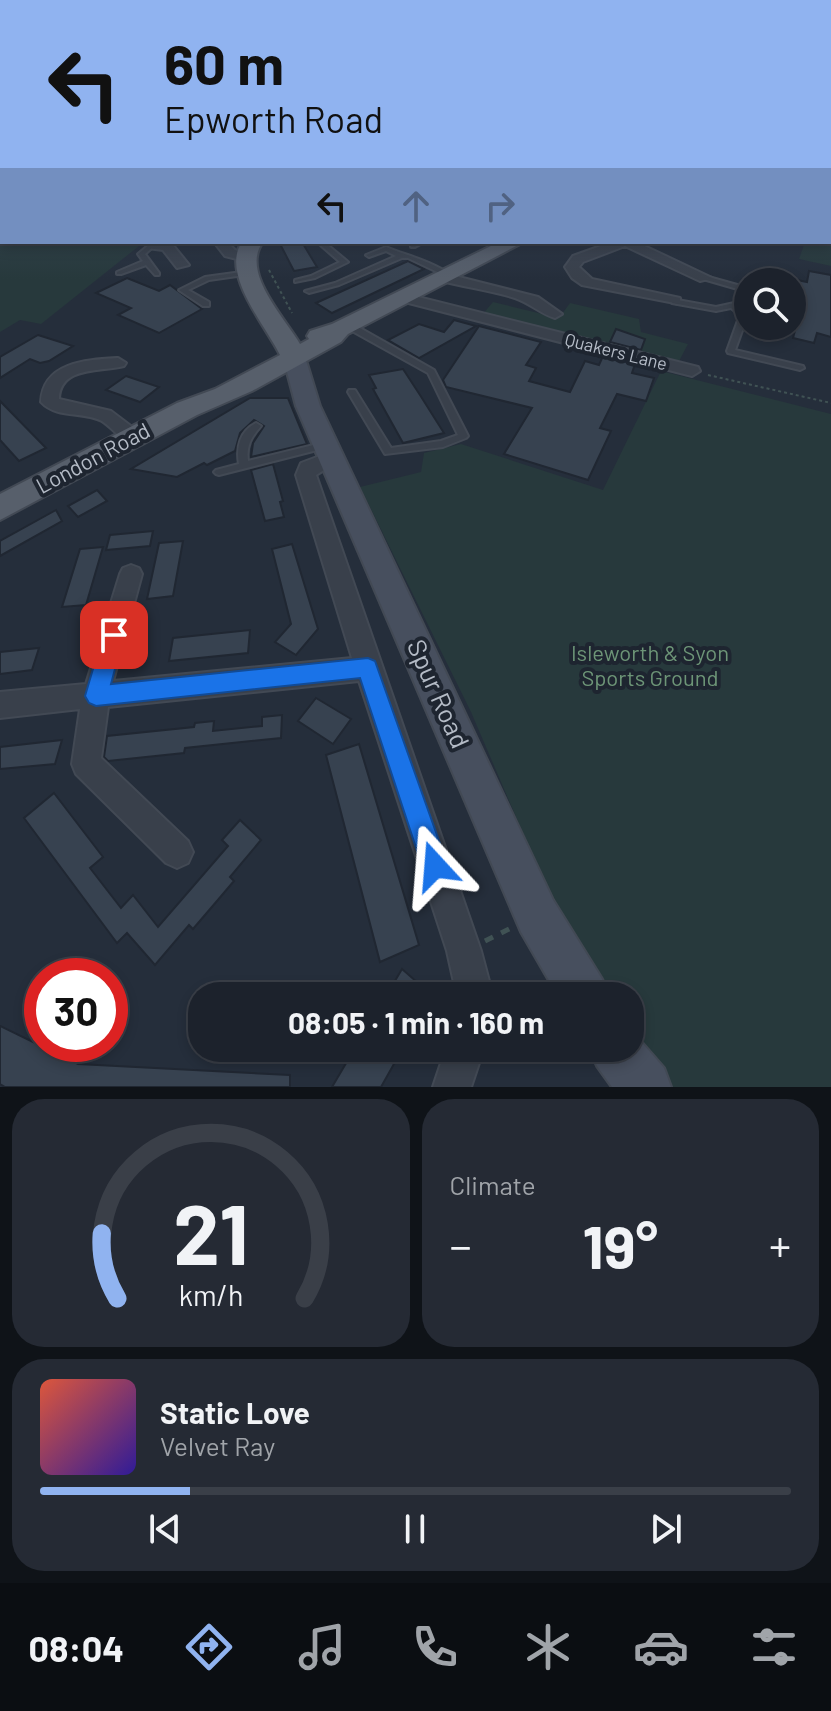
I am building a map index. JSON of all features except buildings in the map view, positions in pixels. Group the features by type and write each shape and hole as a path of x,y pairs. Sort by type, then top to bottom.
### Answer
{"main road":[{"name":"London Road","path":"4,501 187,409 206,403 288,351 335,332 507,244"},
{"path":"248,259 288,351"},
{"name":"Spur Road","path":"288,351 537,916 577,982"},
{"path":"626,1062 645,1087"}],"street":[{"path":"156,244 167,247 182,265"},
{"path":"222,244 230,253 248,259"},
{"path":"615,244 578,259 572,267 577,275 587,282 675,301"},
{"path":"620,244 705,278"},
{"path":"446,276 548,306 555,314"},
{"name":"Quakers Lane","path":"402,297 692,371"},
{"path":"118,363 70,370 55,380 48,391 50,402 63,408 105,415 133,437"},
{"path":"330,452 308,468 306,475 464,951 472,982"},
{"path":"131,574 96,696 86,764 177,852"},
{"path":"0,705 368,668"},
{"path":"452,1087 460,1062"}],"lane":[{"path":"152,244 141,254 157,274"},
{"path":"297,281 345,262 322,244"},
{"path":"413,246 417,244"},
{"path":"369,255 386,249 401,256"},
{"path":"309,291 337,284 401,256 409,256 446,276"},
{"path":"206,304 183,290 248,259"},
{"path":"119,273 147,262"},
{"path":"705,278 734,286"},
{"path":"675,301 716,309 734,307"},
{"path":"335,332 431,372 463,436 443,444 388,452 352,392"},
{"path":"735,340 731,351 800,368"},
{"path":"244,466 241,451 249,431 256,426"},
{"path":"219,472 330,452"}],"path":[{"path":"248,259 269,270 288,351"},
{"name":"Quakers Lane","path":"692,371 831,403"},
{"path":"464,951 537,916"}],"green space":[{"path":"0,244 141,244 41,324 20,320 0,332"},
{"path":"804,244 831,244 831,266 799,259"},
{"path":"493,302 559,318 570,303 639,319 641,332 688,344 677,365 482,315"},
{"name":"Isleworth & Syon Sports Ground","path":"661,371 831,414 831,1087 669,1087 644,1054 644,982 596,982 561,922 471,712 360,487 421,472 424,453 461,444 603,490"}],"route":[{"path":"114,635 96,696 368,668 435,866"}]}
